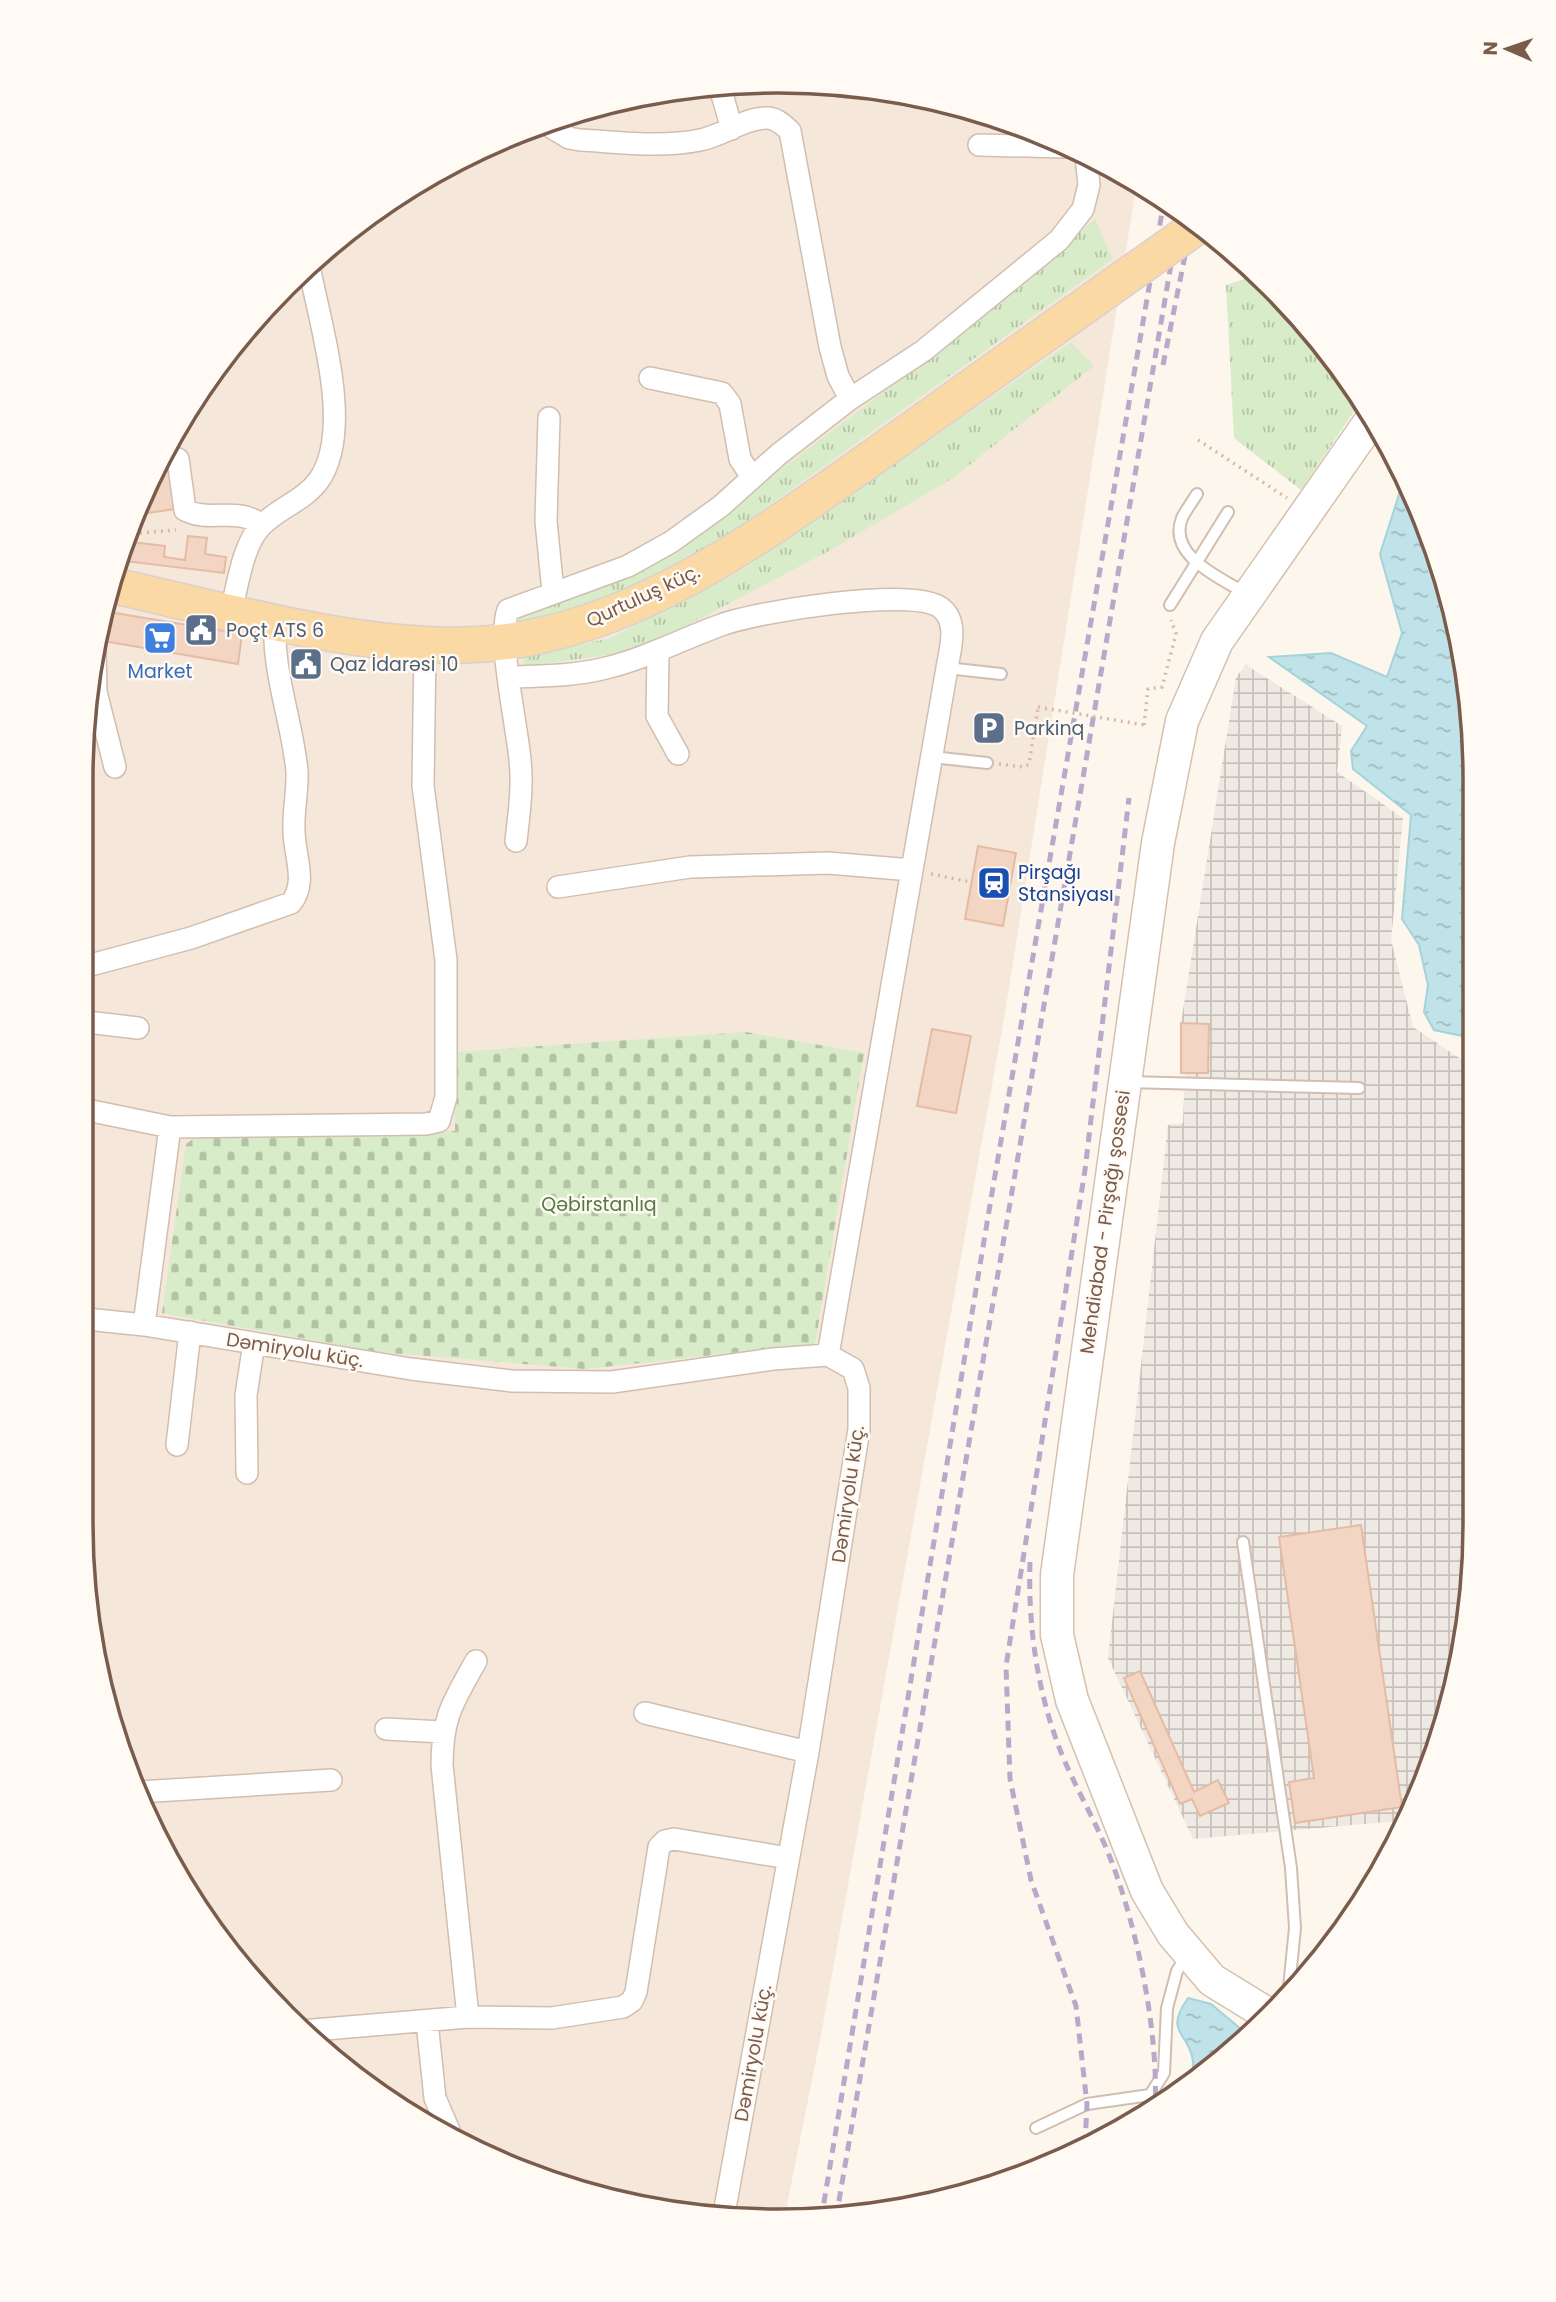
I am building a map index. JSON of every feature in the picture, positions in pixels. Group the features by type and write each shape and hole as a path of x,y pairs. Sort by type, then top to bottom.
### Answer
{"main road":[{"name":"Qurtuluş küç.","path":"120,587 364,638 425,645 505,642 592,622 704,569 821,494 1191,231"},
{"name":"Mehdiabad - Pirşağı şossesi","path":"1261,2010 1212,1980 1188,1954 1147,1891 1072,1700 1057,1635 1056,1595 1062,1534 1158,843 1182,721 1203,666 1247,595 1366,427"}],"street":[{"path":"722,95 732,129"},
{"path":"556,130 569,138 637,142 700,141 768,118 778,120 790,131 830,347 838,376 850,399"},
{"path":"979,145 1043,146"},
{"path":"516,841 521,763 505,642 504,619 508,610 628,566 671,542 721,506 752,477 850,399 923,351 1059,240 1083,209 1089,185 1087,166"},
{"path":"231,611 250,540 262,525 304,497 317,483 334,447 334,398 311,277"},
{"path":"650,378 722,394 730,404 740,459 752,477"},
{"path":"549,418 546,521 553,592"},
{"path":"178,459 185,510 193,514 237,513 251,516 262,525"},
{"path":"510,677 604,669 658,653 722,624 890,598 927,602 940,606 948,615 953,628 947,668 828,1355"},
{"path":"93,964 191,938 291,903 299,893 301,883 294,828 296,769 277,662 275,621"},
{"path":"93,1111 170,1127 426,1124 439,1121 444,1111 446,960 423,786 425,645"},
{"path":"658,653 657,716 678,754"},
{"path":"98,701 116,767"},
{"path":"558,887 690,867 828,863 912,870"},
{"path":"93,1023 138,1028"},
{"path":"144,1325 170,1127"},
{"name":"Dəmiryolu küç.","path":"93,1320 190,1332 411,1369 569,1384 612,1382 773,1359 828,1355 853,1369 859,1388 859,1429 808,1752 725,2207"},
{"path":"177,1445 190,1332"},
{"path":"247,1473 246,1395 254,1343"},
{"path":"468,2017 442,1765 442,1732 451,1706 475,1661"},
{"path":"645,1713 808,1752"},
{"path":"386,1729 442,1732"},
{"path":"147,1791 331,1780"},
{"path":"316,2030 468,2017 552,2018 623,2007 632,2001 636,1992 659,1847 665,1841 674,1839 788,1857"},
{"path":"427,2022 435,2098 446,2123"}],"lane":[{"path":"1196,494 1180,528 1185,551 1196,562 1247,595"},
{"path":"1170,605 1228,512"},
{"path":"947,668 1001,674"},
{"path":"932,757 987,763"},
{"path":"1125,1082 1359,1088"},
{"path":"1243,1542 1291,1868 1295,1928 1290,1980"},
{"path":"1150,2099 1164,2073 1167,2008 1177,1971 1188,1954"},
{"path":"1036,2128 1087,2104 1150,2095"}],"path":[{"path":"1198,440 1307,511"},
{"path":"138,533 180,530"},
{"path":"987,763 1024,767 1029,764 1038,707 1144,725 1148,689 1162,687 1176,634 1168,614 1170,605"},
{"path":"912,870 971,882"}],"shaded area":[{"path":"733,94 823,94 912,106 955,116 1040,145 1081,163 1135,193 1005,1013 822,2030 786,2209 733,2208 689,2203 601,2186 558,2173 475,2139 397,2094 361,2068 293,2009 234,1941 185,1867 163,1827 129,1744 106,1658 94,1569 94,733 106,644 116,601 145,516 185,435 234,361 293,293 361,234 397,208 475,163 558,129 644,106"},
{"path":"1246,665 1342,726 1337,772 1403,818 1391,940 1413,1027 1461,1059 1463,1066 1462,1569 1450,1658 1440,1701 1427,1744 1396,1821 1193,1839 1108,1658 1168,1125 1183,1123 1185,1073 1181,1023 1236,677"}],"green space":[{"path":"1095,219 1113,259 728,535 651,578 600,599 518,624 517,613 755,489 947,344"},
{"path":"1247,278 1263,293 1322,361 1355,409 1301,490 1234,438 1226,285"},
{"path":"1071,342 1094,366 953,478 829,551 655,642 609,655 525,666 523,658 610,638 745,568"},
{"name":"Qəbirstanlıq","path":"746,1032 864,1053 815,1344 585,1369 378,1352 162,1313 186,1144 200,1134 455,1131 455,1052"}],"water":[{"path":"1400,491 1427,558 1440,601 1457,689 1463,778 1463,1036 1434,1030 1424,1012 1428,985 1419,945 1402,919 1411,815 1353,769 1351,751 1367,726 1269,657 1331,653 1387,677 1402,633 1380,554"},
{"path":"1188,1998 1211,2004 1241,2029 1193,2070 1191,2051 1178,2026 1181,2010"}],"building":[{"path":"169,463 176,509 146,513"},
{"path":"188,536 207,538 205,554 226,557 224,573 128,561 135,542 165,546 164,557 185,560"},
{"path":"113,613 242,634 238,664 107,642"},
{"path":"978,846 1016,853 1003,926 965,919"},
{"path":"1181,1023 1209,1024 1208,1073 1181,1073"},
{"path":"932,1029 971,1036 956,1113 917,1106"},
{"path":"1361,1525 1402,1807 1295,1823 1289,1782 1314,1778 1279,1537"},
{"path":"1140,1671 1194,1792 1218,1780 1229,1803 1200,1816 1192,1799 1180,1804 1124,1678"}],"railway":[{"path":"823,2208 994,1181 1162,210"},
{"path":"838,2206 1178,222"},
{"path":"1163,365 1190,230"},
{"path":"1085,2137 1087,2104 1076,2006 1031,1880 1010,1779 1006,1666 1085,1170 1129,798"},
{"path":"1030,1562 1030,1607 1043,1696 1056,1739 1109,1855 1129,1914 1150,2014 1155,2096"}],"place":[{"name":"Poçt ATS 6","path":"201,630"},
{"name":"Market","path":"160,638"},
{"name":"Qaz İdarəsi 10","path":"306,664"},
{"name":"Parkinq","path":"989,728"},
{"name":"Pirşağı Stansiyası","path":"994,883"}]}
